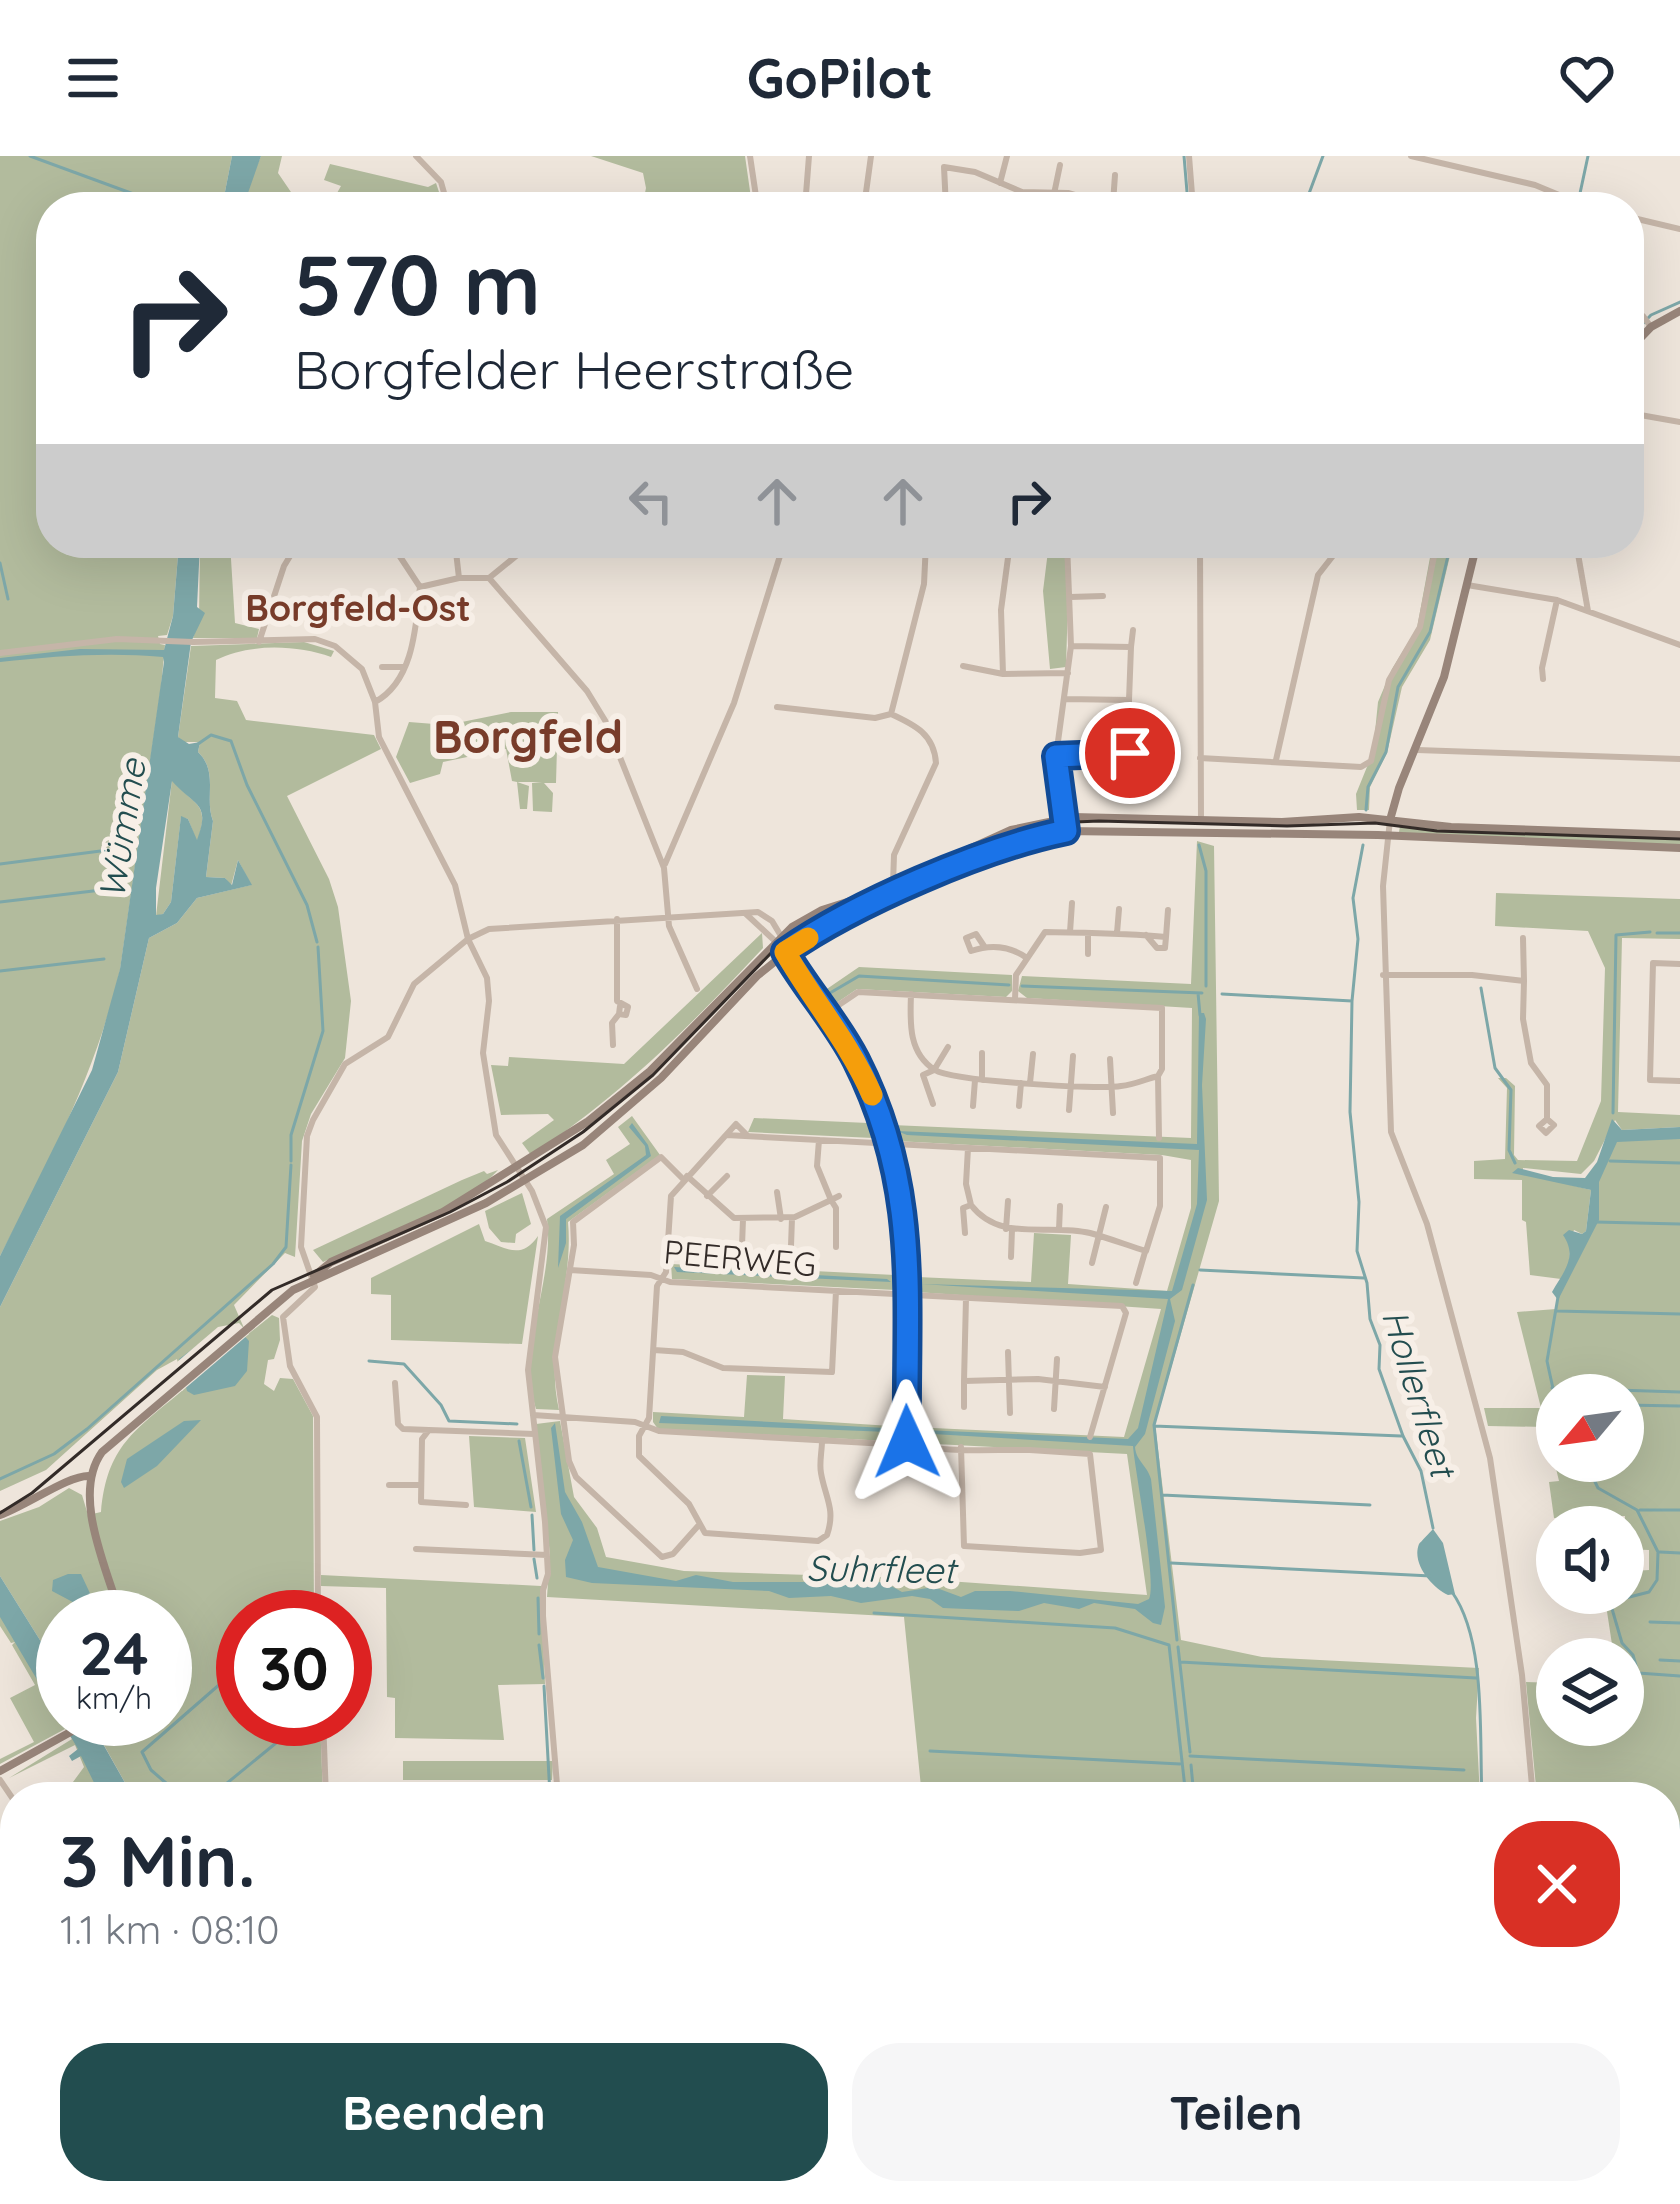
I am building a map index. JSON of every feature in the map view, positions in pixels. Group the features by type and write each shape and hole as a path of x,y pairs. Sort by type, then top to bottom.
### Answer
{"main road":[{"path":"1644,327 1680,310"},
{"path":"1390,820 1444,677 1473,558"},
{"path":"314,1277 321,1267 443,1212 587,1122 650,1071 778,939 822,910 893,884 1011,830 1064,818 1298,822 1359,817 1451,827 1680,835"},
{"path":"113,1590 92,1514 89,1476 102,1451 270,1307 314,1277 448,1221 526,1182 583,1145 636,1101 785,952 845,916 938,874 1066,831 1390,836 1680,848"},
{"path":"778,939 785,952"},
{"path":"270,1307 284,1317"},
{"path":"0,1515 36,1501 71,1477 89,1476"},
{"path":"0,1775 46,1746"}],"street":[{"path":"416,156 441,182 444,192"},
{"path":"750,156 754,192"},
{"path":"806,192 808,156"},
{"path":"866,192 871,156"},
{"path":"944,156 945,192"},
{"path":"1000,183 1007,156"},
{"path":"1189,156 1191,192"},
{"path":"1411,156 1552,192"},
{"path":"1054,192 1060,165"},
{"path":"944,167 975,172 1022,192"},
{"path":"1114,192 1115,175"},
{"path":"1644,221 1680,229"},
{"path":"1644,416 1680,422"},
{"path":"259,642 289,558"},
{"path":"375,702 388,693 414,642 420,586 401,558"},
{"path":"457,558 459,578"},
{"path":"420,586 489,578 512,558"},
{"path":"664,868 734,703 779,558"},
{"path":"891,714 924,584 925,558"},
{"path":"1003,674 1001,610 1008,558"},
{"path":"1066,831 1056,756 1071,646 1067,558"},
{"path":"1200,558 1201,820"},
{"path":"1276,760 1318,575 1331,558"},
{"path":"1200,758 1361,767 1371,761 1390,680 1420,627 1433,558"},
{"path":"1579,558 1588,611"},
{"path":"489,578 597,706 664,868 667,916 698,989"},
{"path":"1467,585 1557,600 1680,645"},
{"path":"1070,597 1103,596"},
{"path":"1543,679 1541,668 1557,600"},
{"path":"1056,756 1130,753 1133,630"},
{"path":"0,652 76,642 326,641 362,669 375,702 379,737 454,885 468,939 487,978 483,1053 496,1135 542,1213 547,1236 528,1370 547,1555 543,1616 557,1782"},
{"path":"1071,646 1131,647"},
{"path":"963,666 1003,674 1068,673"},
{"path":"382,667 404,668"},
{"path":"1065,699 1129,700"},
{"path":"777,707 875,718 891,714 918,726 928,737 936,763 894,855 893,884"},
{"path":"1417,750 1680,759"},
{"path":"1390,820 1383,886 1383,975 1391,1132 1427,1224 1490,1458 1522,1675 1532,1782"},
{"path":"1070,932 1072,903"},
{"path":"1118,933 1119,908"},
{"path":"1015,999 1016,975 1045,932 1166,937 1168,910"},
{"path":"318,1590 317,1417 290,1366 284,1317 312,1294 314,1277 301,1247 307,1136 345,1064 388,1037 414,984 468,939 495,928 743,913 778,939"},
{"path":"613,1045 612,1023 620,1010 617,919"},
{"path":"1088,934 1088,955"},
{"path":"1523,938 1523,1019 1531,1063 1547,1085 1547,1119"},
{"path":"984,946 1013,949 1027,958"},
{"path":"785,952 858,1080 885,1143 907,1227 903,1441"},
{"path":"1680,964 1653,963 1650,1080 1680,1081"},
{"path":"1383,975 1472,975 1523,981"},
{"path":"824,1014 858,992 1162,1008 1159,1138"},
{"path":"911,994 911,1035 934,1070 978,1080 1112,1086 1158,1076"},
{"path":"933,1104 923,1075 934,1070 949,1047"},
{"path":"973,1106 982,1052"},
{"path":"1019,1106 1033,1054"},
{"path":"1069,1110 1073,1056"},
{"path":"1110,1059 1113,1113"},
{"path":"835,1198 792,1218 742,1219 723,1212 707,1196 685,1177 661,1157 573,1222 570,1270 554,1357 571,1470 662,1557 673,1554 698,1526 697,1513 639,1456 639,1436 650,1418 657,1286 666,1272 670,1196 685,1177 726,1135 1160,1158 1160,1206 1136,1283"},
{"path":"819,1140 817,1166 835,1198 836,1247"},
{"path":"968,1148 966,1184 971,1205 986,1221 1009,1229 1099,1237 1146,1250"},
{"path":"707,1196 727,1176"},
{"path":"778,1192 781,1219"},
{"path":"1008,1201 1011,1257"},
{"path":"965,1233 963,1208 971,1205"},
{"path":"1059,1230 1060,1206"},
{"path":"1092,1263 1106,1207"},
{"path":"791,1246 792,1218"},
{"path":"742,1219 742,1246"},
{"path":"668,1244 697,1244"},
{"name":"PEERWEG","path":"570,1270 836,1291 1122,1306 1126,1313 1105,1387"},
{"path":"654,1350 683,1352 723,1368 832,1372 836,1291"},
{"path":"964,1407 966,1298"},
{"path":"1008,1352 1010,1412"},
{"path":"1054,1409 1057,1359"},
{"path":"964,1381 1038,1379 1105,1387 1090,1437"},
{"path":"395,1384 398,1424 403,1429 533,1434"},
{"path":"532,1415 635,1422 658,1431 1090,1454 1101,1550 964,1546 961,1448"},
{"path":"429,1430 422,1439 421,1502 466,1505"},
{"path":"698,1526 710,1535 824,1539 832,1515 820,1470 822,1441"},
{"path":"388,1485 422,1485"},
{"path":"416,1549 547,1555"},
{"path":"324,1746 325,1782"}],"green space":[{"path":"0,156 232,156 225,192 36,192 36,558 178,558 173,616 167,635 158,636 165,645 161,687 120,970 84,1081 0,1256"},
{"path":"261,156 282,156 278,173 291,192 246,191"},
{"path":"591,156 745,156 750,192 645,192 643,173"},
{"path":"330,164 428,187 436,183 439,192 338,192 341,186 324,180"},
{"path":"200,558 231,558 235,623 259,629 257,638 193,638 199,620"},
{"path":"1047,558 1065,558 1066,667 1050,669 1043,591"},
{"path":"1430,558 1449,558 1430,640 1402,687 1387,753 1370,787 1369,810 1357,810 1356,794 1373,752 1378,702 1417,628"},
{"path":"304,642 334,651 331,657 289,648 258,648 216,660 215,698 237,701 246,720 374,735 381,749 287,796 338,907 351,1001 345,1058 311,1114 302,1141 295,1257 285,1253 234,1305 247,1335 272,1315 279,1318 280,1340 274,1359 268,1360 264,1384 274,1391 280,1378 293,1379 313,1416 314,1590 216,1590 216,1746 321,1746 322,1782 125,1782 104,1746 192,1746 192,1590 36,1590 36,1634 0,1576 0,1521 39,1507 69,1488 82,1495 88,1515 101,1512 117,1455 137,1429 183,1390 177,1359 157,1370 46,1470 0,1491 0,1307 118,1072 149,938 177,923 197,898 251,885 238,860 231,886 225,878 206,877 213,821 210,777 198,752 200,742 181,742 191,646"},
{"path":"511,712 558,712 556,783 544,783 553,793 552,812 533,811 532,783 542,782 512,781 506,749 443,762 440,774 410,783 396,757 409,722 447,725"},
{"path":"172,780 198,806 202,819 197,842 188,819 181,817 171,902 156,916"},
{"path":"517,782 529,786 527,809 520,809"},
{"path":"1051,822 1052,829 959,862 832,920 828,912 1007,834"},
{"path":"1400,826 1680,838 1680,845 1423,836 1399,832"},
{"path":"1197,841 1214,846 1219,1201 1155,1424 1181,1640 1262,1657 1479,1668 1479,1782 920,1782 904,1617 547,1597 550,1555 536,1424 560,1421 574,1497 597,1528 606,1557 684,1571 905,1578 1147,1595 1127,1454 916,1443 912,1427 1124,1437 1161,1309 916,1292 917,1277 1031,1282 1034,1233 1071,1235 1068,1284 1167,1291 1191,1208 1191,1160 896,1141 892,1125 1191,1138 1192,1008 1027,998 1018,991 1022,976 1191,984"},
{"path":"1496,893 1680,899 1680,939 1622,938 1618,1112 1680,1115 1680,1127 1622,1130 1615,1120 1594,1161 1581,1174 1523,1168 1523,1173 1591,1190 1586,1231 1574,1230 1568,1267 1561,1279 1530,1275 1522,1180 1474,1179 1474,1161 1505,1159 1507,1088 1498,1078 1506,1078 1515,1086 1514,1155 1518,1160 1577,1161 1601,1101 1605,968 1588,931 1495,926"},
{"path":"762,933 763,948 681,1033 596,1108 531,1155 522,1143 554,1120 548,1114 501,1115 491,1065 508,1066 509,1057 624,1064"},
{"path":"859,967 1012,975 1012,991 1006,997 857,989 832,1006 821,993"},
{"path":"632,1116 660,1155 568,1222 555,1362 559,1410 536,1409 530,1363 546,1266 547,1219 614,1174 606,1160 630,1144 618,1127"},
{"path":"754,1118 868,1123 873,1138 748,1132"},
{"path":"1616,1132 1680,1134 1680,1782 1536,1782 1526,1682 1536,1682 1536,1746 1644,1746 1644,1638 1611,1638 1607,1614 1644,1614 1649,1550 1644,1550 1644,1506 1552,1506 1549,1482 1644,1482 1644,1374 1536,1374 1536,1388 1517,1312 1556,1309 1558,1295 1596,1218 1595,1184"},
{"path":"498,1170 441,1210 391,1233 323,1262 313,1250 462,1180"},
{"path":"522,1193 531,1224 516,1234 515,1243 501,1242 489,1228 485,1211"},
{"path":"479,1224 485,1241 513,1250 525,1248 538,1236 522,1344 391,1340 391,1295 371,1294 371,1278"},
{"path":"671,1264 895,1275 895,1290 672,1279"},
{"path":"747,1375 785,1376 783,1419 891,1426 887,1441 658,1429 653,1422 653,1412 744,1417"},
{"path":"1484,1408 1536,1408 1536,1427 1488,1426"},
{"path":"469,1436 525,1438 536,1512 474,1507"},
{"path":"321,1575 541,1586 545,1684 498,1685 504,1740 395,1738 395,1698 387,1697 386,1588 321,1586"},
{"path":"0,1593 36,1665 36,1745 0,1764 0,1759 34,1742 10,1698 35,1685 12,1645 15,1642 11,1643 0,1626"},
{"path":"61,1746 73,1746 9,1778"},
{"path":"75,1746 83,1746 110,1782 73,1782 84,1767"},
{"path":"403,1761 553,1761 552,1780 403,1780"}],"water":[{"path":"232,156 261,156 248,192 225,192"},
{"path":"178,558 199,558 197,607 205,613 191,642 178,737 189,744 200,742 198,752 210,777 213,821 206,877 225,878 232,885 238,860 252,885 197,898 177,923 149,938 118,1072 0,1307 0,1256 92,1070 120,969 164,662 163,657 122,655 0,662 0,658 80,649 164,650 173,616","holes":["172,781 198,806 202,818 197,840 188,819 181,816 171,902 163,914 156,915"]},
{"path":"1199,1013 1206,1019 1202,1085 1207,1200 1182,1290 1170,1299 1175,1321 1145,1434 1135,1447 1151,1479 1165,1607 1161,1625 1135,1609 1094,1603 1079,1609 1044,1603 1019,1611 943,1608 930,1599 912,1596 861,1603 831,1596 789,1598 769,1591 592,1583 566,1577 565,1560 573,1540 561,1514 551,1428 555,1423 565,1492 598,1567 676,1581 696,1575 733,1582 884,1582 902,1592 934,1587 961,1597 975,1591 1010,1591 1138,1604 1149,1599 1148,1550 1133,1446 916,1433 1128,1439 1138,1428 1168,1299 921,1284 1172,1291 1197,1204 1199,1150 897,1131 1197,1144"},
{"path":"1612,1119 1622,1130 1680,1127 1680,1139 1617,1142 1599,1182 1599,1220 1558,1300 1552,1292 1569,1257 1563,1235 1569,1230 1586,1231 1591,1190 1512,1173 1518,1168 1553,1177 1585,1178 1597,1162"},
{"path":"632,1123 651,1156 566,1219 566,1243 558,1268 560,1216 646,1155 645,1146 629,1127"},
{"path":"674,1267 887,1279 891,1282 677,1272"},
{"path":"238,1329 249,1341 247,1371 235,1386 194,1395 187,1391 179,1359 210,1336"},
{"path":"661,1416 885,1428 889,1432 659,1423"},
{"path":"201,1420 157,1466 124,1488 121,1482 127,1459 184,1421"},
{"path":"1433,1529 1443,1543 1455,1594 1436,1587 1418,1559 1419,1544"},
{"path":"81,1574 88,1590 52,1590 53,1580"},
{"path":"0,1576 36,1634 36,1678 0,1617"},
{"path":"104,1746 125,1782 94,1782 81,1756 72,1761 69,1756 78,1749"}],"pier":[{"path":"239,1323 249,1334 182,1391 177,1362 218,1327"}],"waterway":[{"path":"30,156 128,192"},
{"path":"1184,156 1187,192"},
{"path":"1310,192 1323,156"},
{"path":"1580,192 1588,156"},
{"name":"Hollerfleet","path":"1644,322 1680,302"},
{"name":"Hollerfleet","path":"1366,810 1368,787 1386,752 1398,687 1430,632 1447,558"},
{"path":"0,563 8,599"},
{"path":"198,744 211,735 231,741 247,785 307,905 317,942"},
{"path":"1199,845 1206,871 1206,986"},
{"name":"Hollerfleet","path":"1363,845 1353,898 1358,939 1350,1112 1359,1202 1357,1251 1380,1345 1379,1369 1421,1471 1433,1528"},
{"name":"Wümme","path":"0,864 116,849"},
{"name":"Wümme","path":"0,902 110,889"},
{"path":"1613,1113 1616,935 1650,932"},
{"path":"1657,933 1680,933"},
{"path":"291,1161 291,1135 323,1031 318,947"},
{"path":"0,971 104,959"},
{"path":"830,993 859,976 1009,985"},
{"path":"1022,986 1202,993"},
{"path":"1481,988 1495,1068 1511,1090 1509,1150 1515,1163"},
{"name":"Suhrfleet","path":"1198,993 1200,1015"},
{"path":"1222,994 1352,1001"},
{"path":"1610,1161 1680,1163"},
{"path":"0,1479 54,1454 87,1429 273,1264 286,1247 291,1165"},
{"path":"1595,1222 1680,1224"},
{"path":"1200,1270 1364,1278"},
{"path":"1177,1640 1154,1425 1193,1285"},
{"path":"1550,1374 1547,1361 1558,1297"},
{"path":"1557,1311 1680,1314"},
{"path":"369,1361 404,1364 441,1405 449,1421 517,1424"},
{"path":"1644,1391 1680,1392"},
{"path":"1644,1405 1680,1406"},
{"path":"1154,1426 1401,1436"},
{"path":"519,1441 531,1507"},
{"path":"1595,1482 1637,1510 1658,1552 1657,1580 1649,1592 1610,1602 1622,1643 1633,1655 1638,1673 1680,1676"},
{"path":"1162,1495 1370,1505"},
{"path":"1644,1510 1680,1510"},
{"path":"532,1515 534,1550"},
{"path":"1660,1552 1680,1553"},
{"path":"534,1559 537,1578"},
{"path":"1171,1563 1431,1576"},
{"name":"Hollerfleet","path":"1452,1592 1463,1612 1476,1663 1482,1782"},
{"path":"538,1598 539,1634"},
{"path":"874,1613 1115,1628 1169,1645 1184,1782"},
{"path":"1650,1622 1680,1623"},
{"path":"539,1645 543,1678"},
{"path":"1178,1647 1190,1752"},
{"path":"1660,1660 1680,1661"},
{"path":"1180,1662 1476,1678"},
{"path":"544,1686 549,1782"},
{"path":"165,1782 151,1770 142,1752 216,1688"},
{"path":"228,1782 272,1746"},
{"path":"930,1751 1180,1764"},
{"path":"1190,1756 1464,1770"},
{"path":"1191,1765 1193,1782"}],"tram line":[{"path":"0,1513 32,1493 272,1290 450,1212 507,1182 583,1132 653,1075 772,952 799,932 994,841 1052,823 1099,821 1287,826 1375,823 1437,831 1680,839"}],"slow traffic":[{"path":"808,938 785,952 854,1055 872,1095"}],"district":[{"name":"Borgfeld-Ost","path":"358,608"},
{"name":"Borgfeld","path":"528,737"}],"route":[{"path":"907,1442 909,1271 897,1172 881,1118 854,1055 785,952 845,916 938,874 1066,831 1056,756 1130,753"}]}
